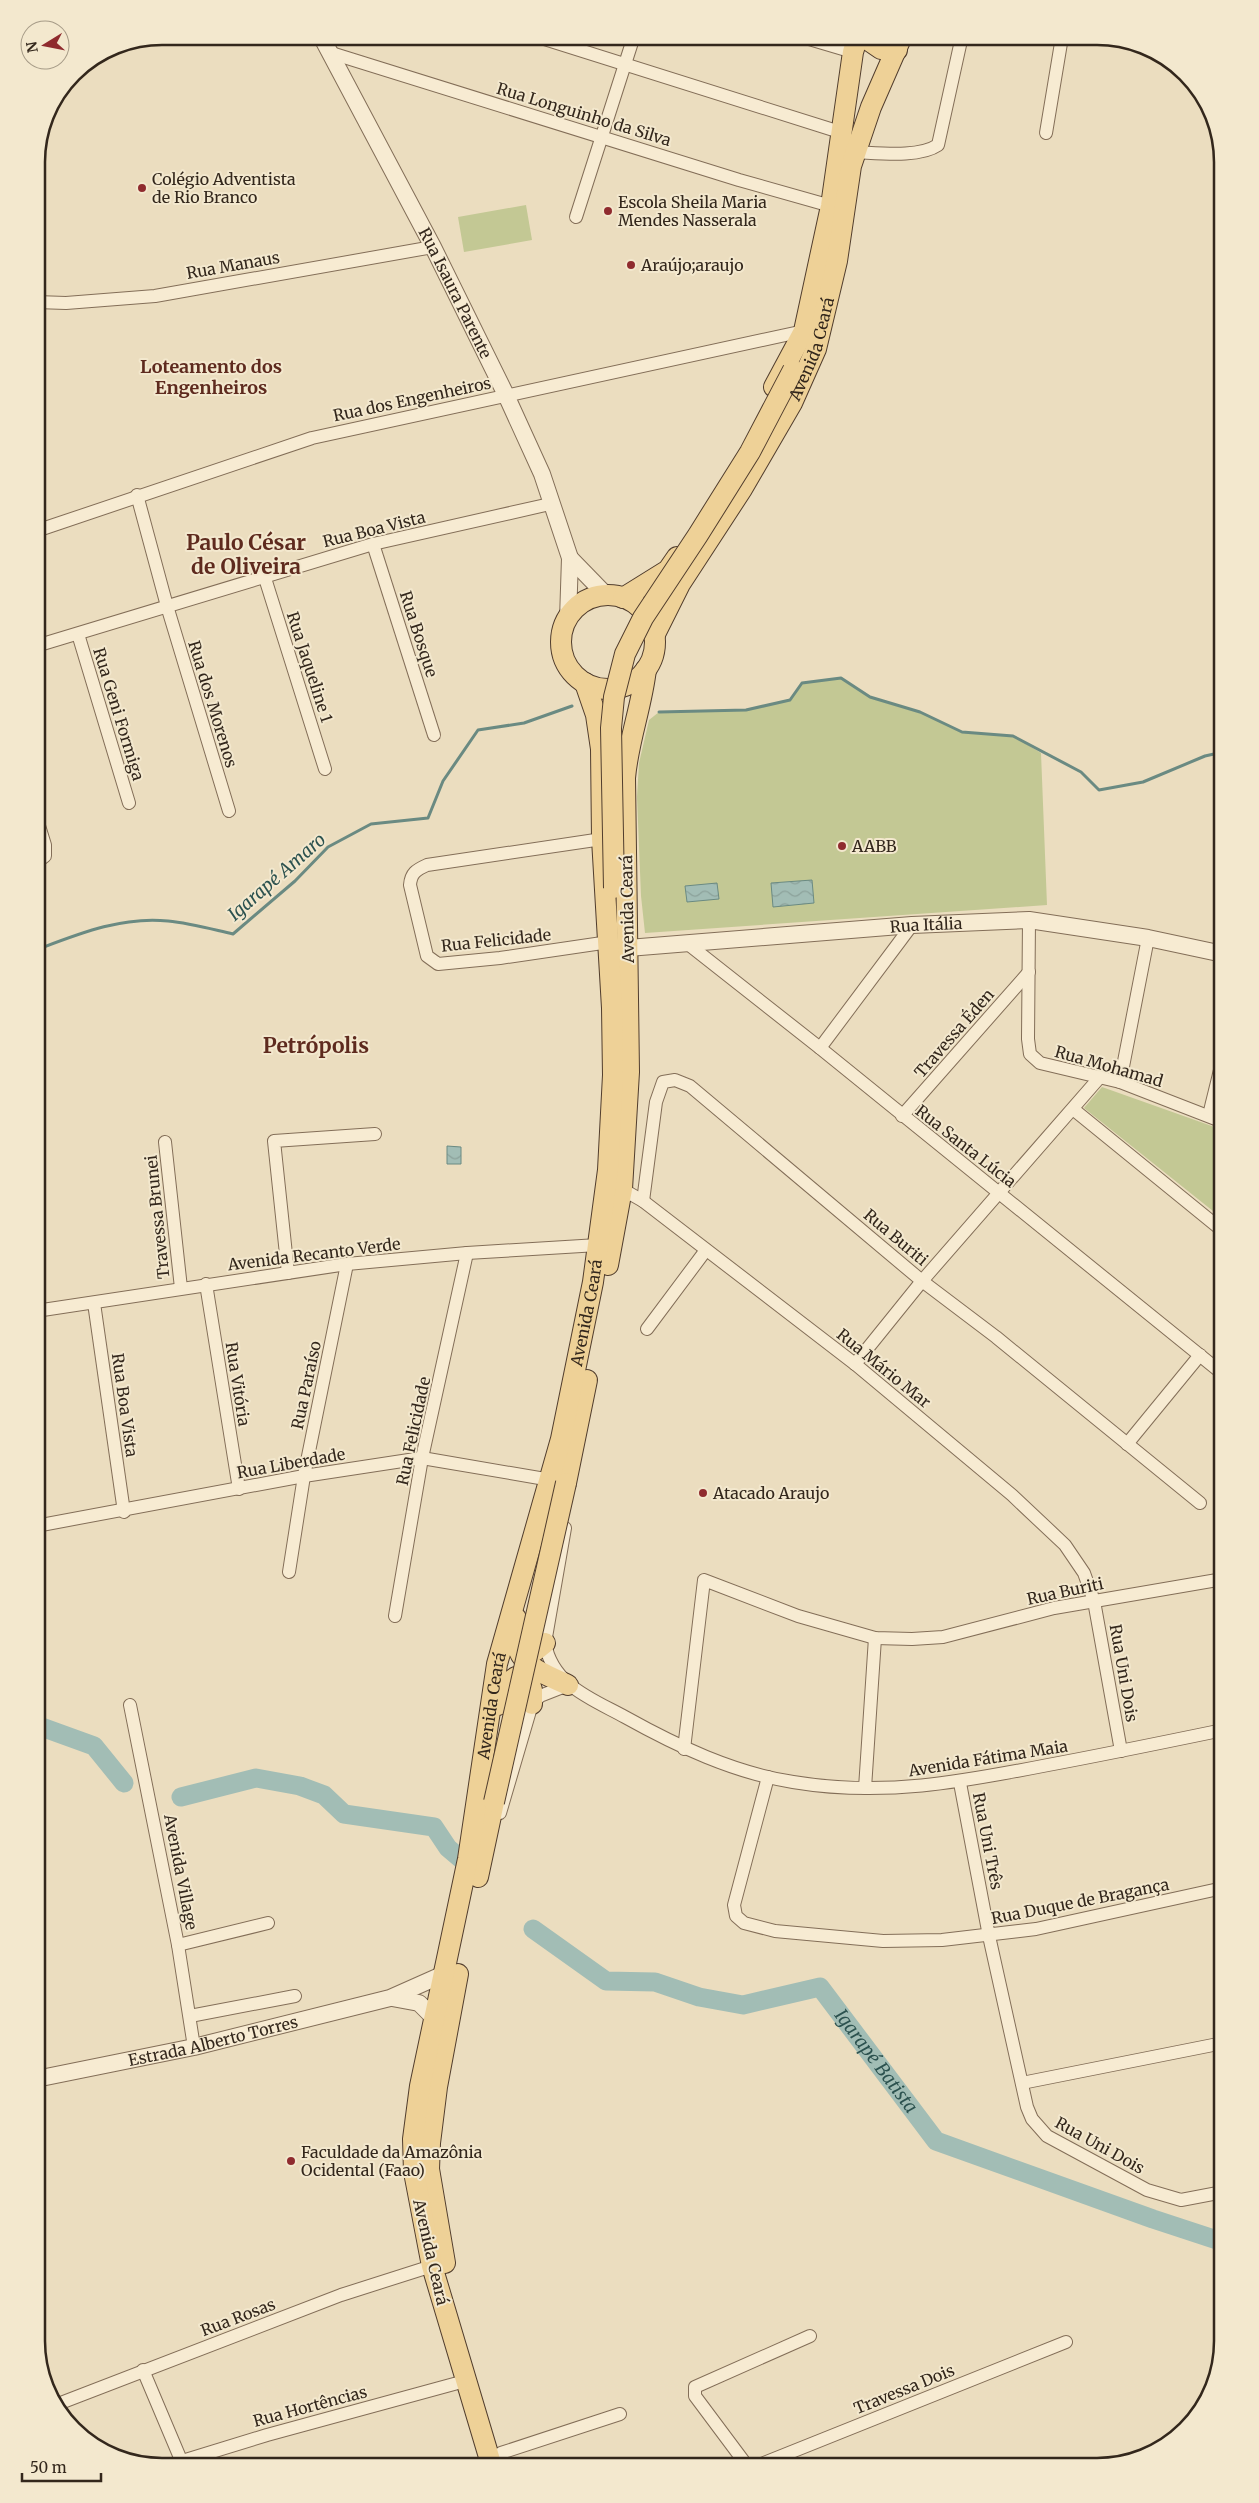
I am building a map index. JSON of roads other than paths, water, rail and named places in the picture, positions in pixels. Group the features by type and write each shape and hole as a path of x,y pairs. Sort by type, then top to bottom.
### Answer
{"main road":[{"name":"Avenida Ceará","path":"614,597 668,570 717,492 802,334 831,206 857,45"},
{"path":"868,45 881,49 894,45"},
{"name":"Avenida Ceará","path":"654,636 680,584 742,489 792,403 812,358 837,261 851,166 871,107 899,45"},
{"path":"615,940 611,728 614,697 625,654 643,618 750,452 793,370 802,334"},
{"path":"614,597 644,612 654,636 653,653 646,669 634,681 618,688 602,688 585,683 572,672 564,657 562,640 568,618 582,603 614,597"},
{"name":"Avenida Ceará","path":"491,2458 465,2381 432,2266 414,2172 413,2139 420,2086 468,1859 497,1664 522,1581 562,1479 608,1170 615,940 625,778 627,755 644,688 646,669"},
{"path":"585,683 600,733 602,839 615,940"},
{"name":"Avenida Ceará","path":"492,2458 440,2237 430,2169 432,2118 483,1852 622,1189 629,1072 615,940"},
{"path":"522,1581 514,1634 518,1654 534,1668 568,1685"},
{"path":"516,1645 535,1651 545,1643"},
{"path":"484,1758 502,1693 510,1680 516,1677 529,1680 532,1690 532,1704"}],"street":[{"name":"Rua Isaura Parente","path":"324,45 433,247 506,395 542,474 550,504 570,558 568,618"},
{"path":"562,45 842,133"},
{"path":"576,217 631,45"},
{"path":"856,152 920,151 930,150 938,145 960,45"},
{"path":"1046,133 1061,45"},
{"name":"Rua Longuinho da Silva","path":"328,52 831,206"},
{"name":"Rua Manaus","path":"45,302 66,303 155,296 433,247"},
{"name":"Rua dos Engenheiros","path":"45,528 137,495 312,438 506,395 802,334"},
{"name":"Rua dos Morenos","path":"137,495 167,606 229,811"},
{"name":"Rua Boa Vista","path":"45,643 264,575 373,544 550,504"},
{"name":"Rua Bosque","path":"373,544 434,735"},
{"name":"Rua Isaura Parente","path":"570,558 614,597"},
{"name":"Rua Jaqueline 1","path":"264,575 326,769"},
{"name":"Rua Geni Formiga","path":"78,634 129,803"},
{"name":"Rua Felicidade","path":"602,839 427,865 416,870 411,876 410,885 427,956 438,964 500,958 615,940"},
{"name":"Rua Itália","path":"615,940 688,944 912,925 1029,920 1148,938 1214,952"},
{"name":"Rua Mohamad","path":"1029,920 1028,1039 1030,1054 1040,1063 1120,1082 1214,1118"},
{"path":"820,1048 912,925"},
{"path":"1120,1082 1148,938"},
{"name":"Rua Santa Lúcia","path":"688,944 820,1048 1214,1367"},
{"name":"Travessa Éden","path":"902,1116 1030,972"},
{"path":"855,1364 922,1281 1100,1077"},
{"name":"Rua Buriti","path":"643,1201 656,1102 663,1082 669,1079 675,1080 690,1086 922,1281 996,1337 1200,1503"},
{"path":"1209,1115 1214,1095"},
{"path":"1073,1109 1214,1224"},
{"path":"288,1273 274,1141 375,1134"},
{"name":"Travessa Brunei","path":"165,1142 181,1288"},
{"name":"Rua Mário Mar","path":"622,1189 643,1201 855,1364 1012,1495 1065,1545 1084,1573 1094,1601"},
{"name":"Avenida Recanto Verde","path":"45,1310 347,1264 467,1253 598,1245"},
{"path":"647,1329 706,1250"},
{"name":"Rua Felicidade","path":"396,1616 422,1458 467,1253"},
{"name":"Rua Paraíso","path":"289,1572 304,1476 347,1264"},
{"name":"Rua Vitória","path":"206,1284 239,1489"},
{"name":"Rua Boa Vista","path":"94,1303 124,1512"},
{"path":"1127,1444 1200,1356"},
{"name":"Rua Liberdade","path":"45,1525 124,1512 304,1476 422,1458 562,1479"},
{"name":"Avenida Ceará","path":"545,1643 569,1498 562,1479"},
{"name":"Rua Buriti","path":"684,1749 704,1580 798,1616 875,1638 912,1640 942,1637 1054,1608 1214,1581"},
{"name":"Rua Uni Dois","path":"1094,1601 1121,1751"},
{"path":"865,1788 875,1638"},
{"path":"532,1704 540,1696 568,1685 547,1656 545,1643"},
{"name":"Avenida Fátima Maia","path":"568,1685 684,1749 768,1777 794,1782 865,1788 905,1789 960,1783 1214,1734"},
{"name":"Avenida Ceará","path":"483,1852 493,1836 532,1704"},
{"name":"Avenida Village","path":"130,1705 178,1945 194,2047"},
{"name":"Rua Duque de Bragança","path":"768,1777 735,1898 736,1916 744,1923 775,1931 883,1941 942,1940 989,1936 1036,1929 1214,1890"},
{"name":"Rua Uni Três","path":"960,1783 989,1936"},
{"path":"178,1945 268,1923"},
{"name":"Rua Uni Dois","path":"989,1936 1022,2083 1032,2119 1048,2136 1147,2190 1165,2197 1181,2200 1214,2194"},
{"name":"Estrada Alberto Torres","path":"45,2077 194,2047 390,1998 444,1974"},
{"path":"190,2016 295,1996"},
{"name":"Estrada Alberto Torres","path":"390,1998 419,2003 434,2018"},
{"path":"1022,2083 1214,2045"},
{"name":"Rua Rosas","path":"62,2402 341,2295 432,2266"},
{"path":"741,2458 695,2396 694,2390 697,2386 810,2336"},
{"name":"Travessa Dois","path":"776,2458 1066,2342"},
{"path":"143,2370 180,2458"},
{"name":"Rua Hortências","path":"188,2458 465,2381"},
{"path":"506,2458 620,2414"}],"water":[{"path":"812,880 814,903 773,907 771,883"},
{"path":"717,883 719,899 687,902 685,886"},
{"path":"447,1146 461,1147 461,1164 447,1164"}],"waterway":[{"name":"Igarapé Amaro","path":"659,712 746,710 790,700 802,683 841,678 870,697 920,712 962,732 1013,736 1081,772 1099,790 1143,782 1214,754"},
{"name":"Igarapé Amaro","path":"45,947 100,928 134,921 176,922 233,934 295,881 328,847 371,824 428,818 443,781 478,730 524,723 572,706"},
{"name":"Igarapé Batista","path":"45,1728 94,1746 124,1783"},
{"name":"Igarapé Batista","path":"181,1797 256,1778 300,1786 324,1795 344,1814 434,1827 448,1848 467,1864"},
{"name":"Igarapé Batista","path":"533,1929 606,1981 655,1982 699,1997 743,2005 820,1987 936,2141 1214,2239"}],"place":[{"name":"Colégio Adventista de Rio Branco","path":"142,188"},
{"name":"Escola Sheila Maria Mendes Nasserala","path":"608,211"},
{"name":"Araújo;araujo","path":"631,265"},
{"name":"AABB","path":"842,846"},
{"name":"Atacado Araujo","path":"703,1493"},
{"name":"Faculdade da Amazônia Ocidental (Faao)","path":"291,2161"}],"district":[{"name":"Loteamento dos Engenheiros","path":"211,377"},
{"name":"Paulo César de Oliveira","path":"246,555"},
{"name":"Petrópolis","path":"316,1046"}]}
